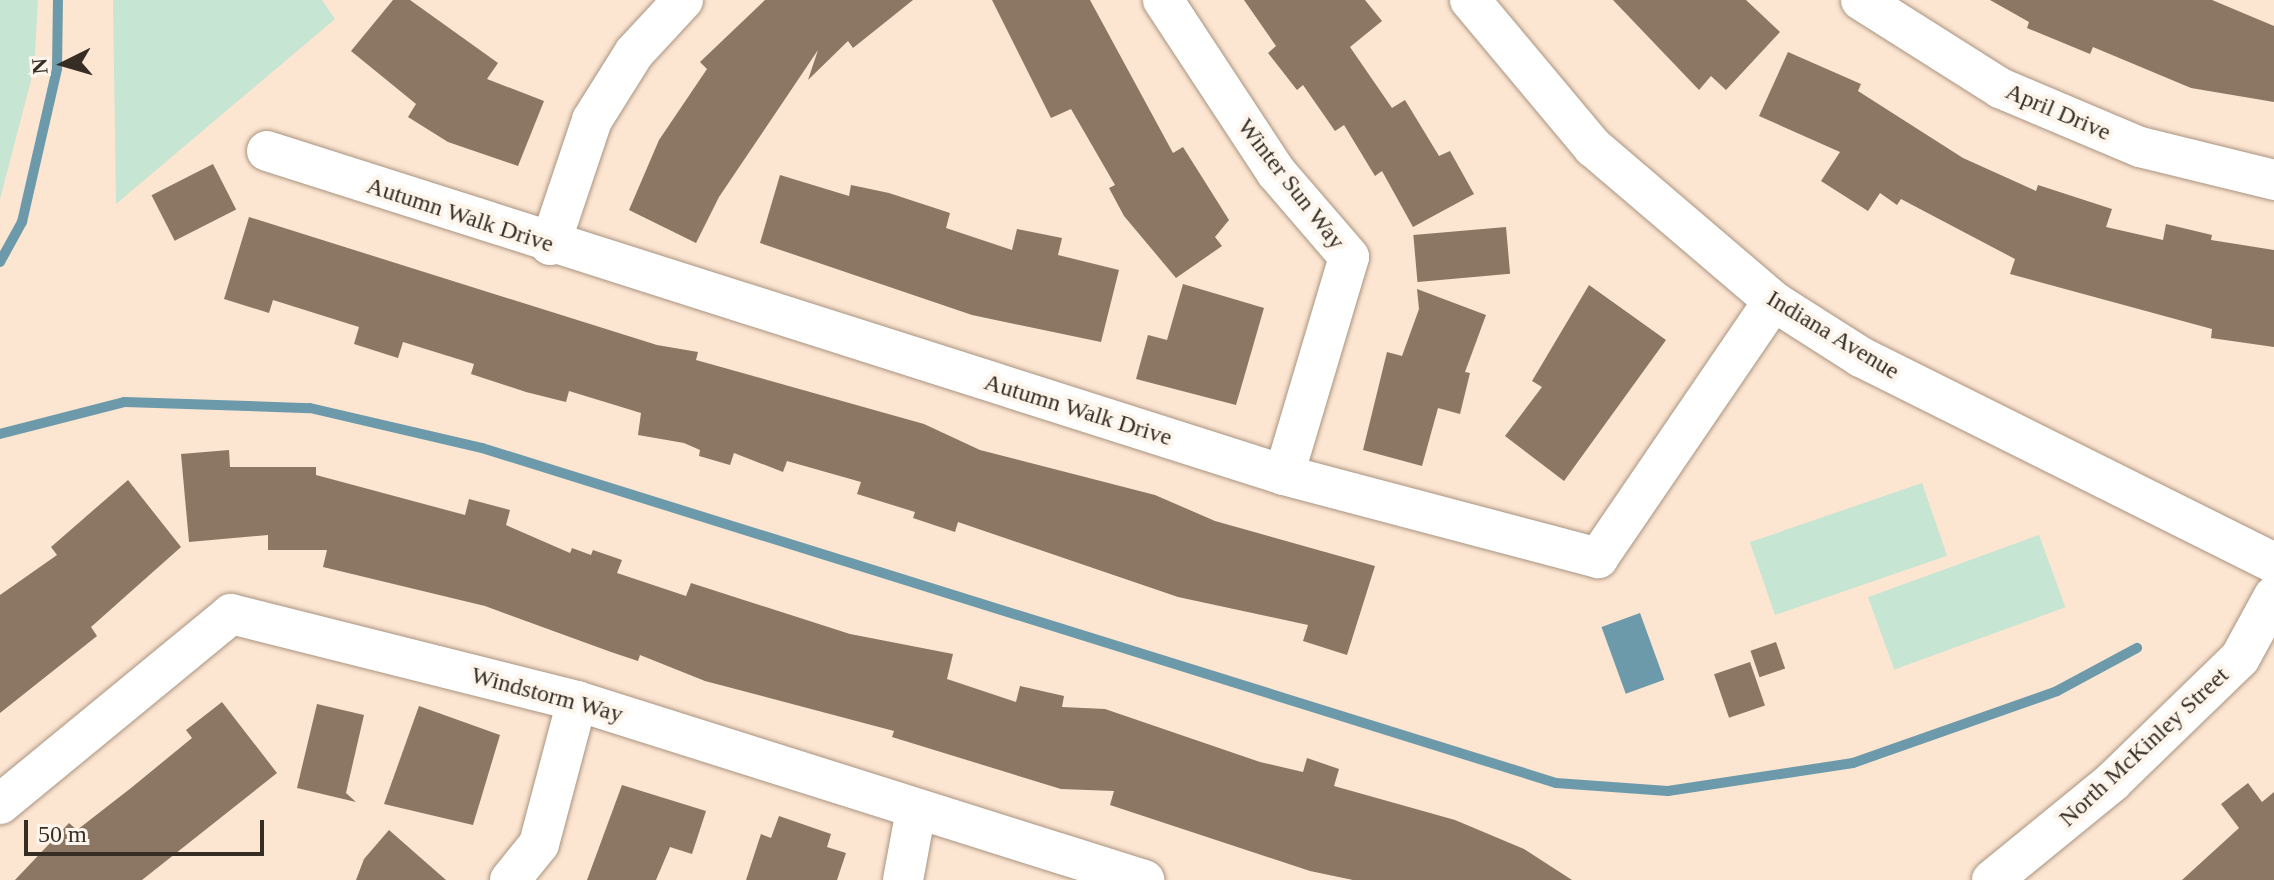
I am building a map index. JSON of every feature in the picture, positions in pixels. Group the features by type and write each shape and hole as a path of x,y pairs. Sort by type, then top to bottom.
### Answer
{"street":[{"path":"550,245 592,120 634,53 683,0"},
{"name":"Winter Sun Way","path":"1163,0 1276,172 1349,257 1284,475"},
{"name":"Indiana Avenue","path":"1470,0 1593,147 1773,301 1861,357 2274,563"},
{"name":"April Drive","path":"1861,0 2000,88 2140,147 2274,180"},
{"name":"Autumn Walk Drive","path":"267,151 550,245 1284,475 1598,558 1773,301"},
{"name":"North McKinley Street","path":"1992,880 2112,782 2240,658 2274,596"},
{"name":"Windstorm Way","path":"0,804 231,614 577,701 1144,880"},
{"path":"510,880 539,844 577,701"},
{"path":"903,880 916,810"}],"green space":[{"path":"0,0 38,0 34,69 0,199"},
{"path":"113,0 322,0 335,19 116,204"},
{"path":"1922,483 1947,556 1775,615 1750,542"},
{"path":"2039,535 2065,607 1894,670 1868,597"}],"water":[{"path":"1640,613 1664,680 1626,694 1601,627"}],"building":[{"path":"393,0 410,0 498,63 487,79 544,101 518,166 448,142 408,117 416,104 351,51"},
{"path":"765,0 913,0 853,48 848,41 808,80 818,50 719,197 696,243 629,210 659,140 707,69 700,62"},
{"path":"992,0 1090,0 1173,153 1183,147 1229,220 1215,237 1222,246 1176,278 1124,216 1109,188 1115,185 1071,109 1051,118"},
{"path":"1244,0 1365,0 1382,21 1350,47 1392,108 1405,100 1439,156 1450,151 1474,194 1413,227 1382,171 1375,176 1344,125 1335,131 1303,85 1297,90 1268,53 1276,46"},
{"path":"1613,0 1746,0 1780,32 1726,90 1711,76 1699,90"},
{"path":"1990,0 2212,0 2274,26 2274,102 2191,88 2093,47 2090,54 2027,28 2029,22"},
{"path":"1788,52 1861,84 1858,91 1963,158 2036,191 2038,185 2112,209 2106,227 2163,240 2166,224 2212,235 2211,240 2274,250 2274,347 2211,338 2212,329 2010,274 2015,259 1901,199 1897,205 1880,193 1868,211 1821,181 1840,152 1759,116"},
{"path":"213,164 236,209 175,241 152,195"},
{"path":"780,175 849,196 851,185 889,193 950,213 946,228 1012,250 1017,229 1062,238 1058,255 1119,270 1101,342 972,315 760,243"},
{"path":"249,217 657,345 698,352 696,360 924,424 980,450 1155,495 1215,521 1375,566 1347,655 1303,641 1308,625 1178,597 958,522 955,532 913,518 915,512 857,494 861,482 787,461 783,472 734,453 730,465 699,456 700,450 684,443 638,435 641,413 569,391 566,402 526,392 471,374 474,364 403,342 398,358 354,344 359,327 273,300 269,313 224,299"},
{"path":"1506,227 1510,274 1417,282 1413,235"},
{"path":"1183,284 1264,308 1236,405 1136,379 1148,335 1167,340"},
{"path":"1589,285 1666,340 1564,481 1505,436 1542,387 1532,381"},
{"path":"1417,289 1486,315 1465,372 1470,373 1460,414 1438,408 1422,466 1363,450 1387,352 1402,356 1419,309"},
{"path":"229,450 230,467 316,467 316,475 465,515 469,499 510,510 506,525 570,553 572,548 591,555 593,550 622,560 617,573 686,596 691,583 850,634 953,654 947,679 1016,702 1020,686 1064,696 1062,707 1105,709 1260,762 1303,772 1307,758 1339,769 1334,786 1455,820 1524,849 1572,880 1353,880 1310,871 1110,805 1114,791 1061,789 892,737 894,731 705,681 640,655 638,661 485,606 323,567 327,550 268,550 268,535 189,542 181,454"},
{"path":"128,480 181,547 91,627 97,636 0,713 0,595 57,555 51,547"},
{"path":"1776,642 1785,668 1760,677 1750,651"},
{"path":"1750,662 1765,705 1729,718 1714,674"},
{"path":"222,702 277,773 142,880 15,880 69,823 77,830 131,788 192,738 186,730"},
{"path":"317,704 364,715 346,793 356,802 297,788"},
{"path":"419,706 500,735 473,825 384,804"},
{"path":"2248,783 2262,802 2274,792 2274,880 2182,880 2239,828 2221,804"},
{"path":"622,785 706,811 692,854 670,847 656,880 587,880"},
{"path":"779,816 831,834 827,847 846,853 837,880 746,880 761,834 771,838"},
{"path":"389,830 446,880 356,880 364,859"}],"waterway":[{"path":"0,262 22,222 57,69 58,0"},
{"path":"0,434 125,402 310,408 482,448 1556,783 1668,791 1853,763 2057,691 2137,648"}]}
